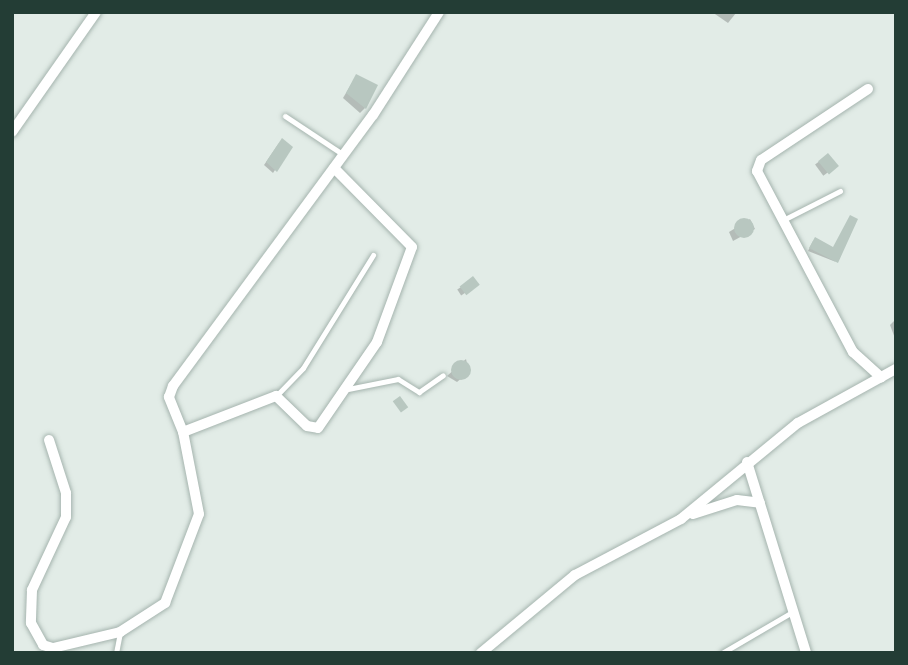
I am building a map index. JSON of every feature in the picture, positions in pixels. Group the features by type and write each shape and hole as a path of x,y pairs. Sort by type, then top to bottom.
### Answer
{"street":[{"path":"12,132 96,12"},
{"path":"49,440 66,493 66,517 32,590 31,623 44,649 120,632 165,603 188,554 199,514 183,432 169,397 179,374 344,155 439,12"},
{"path":"868,89 757,165 853,352 881,377"},
{"path":"183,432 276,396 312,429 348,388 400,293 412,247 334,168"},
{"path":"681,519 747,461 798,423 896,369"},
{"path":"747,461 806,653"},
{"path":"481,653 575,575 681,519 737,500 760,503"}],"lane":[{"path":"285,116 344,155"},
{"path":"783,220 840,191"},
{"path":"276,396 303,368 373,255"},
{"path":"348,388 398,379 419,392 443,375"},
{"path":"722,653 794,611"},
{"path":"116,653 120,632"}],"building":[{"path":"356,74 378,85 366,109 346,93"},
{"path":"282,138 293,147 277,172 266,162"},
{"path":"828,153 839,166 829,174 818,161"},
{"path":"850,215 858,219 838,263 809,248 815,237 833,247"},
{"path":"744,218 751,221 754,228 751,235 744,238 737,235 734,228 737,221"},
{"path":"473,276 480,285 466,295 460,286"},
{"path":"457,360 465,360 471,370 465,380 457,380 451,374 451,366"},
{"path":"400,396 408,407 401,413 393,401"}]}
